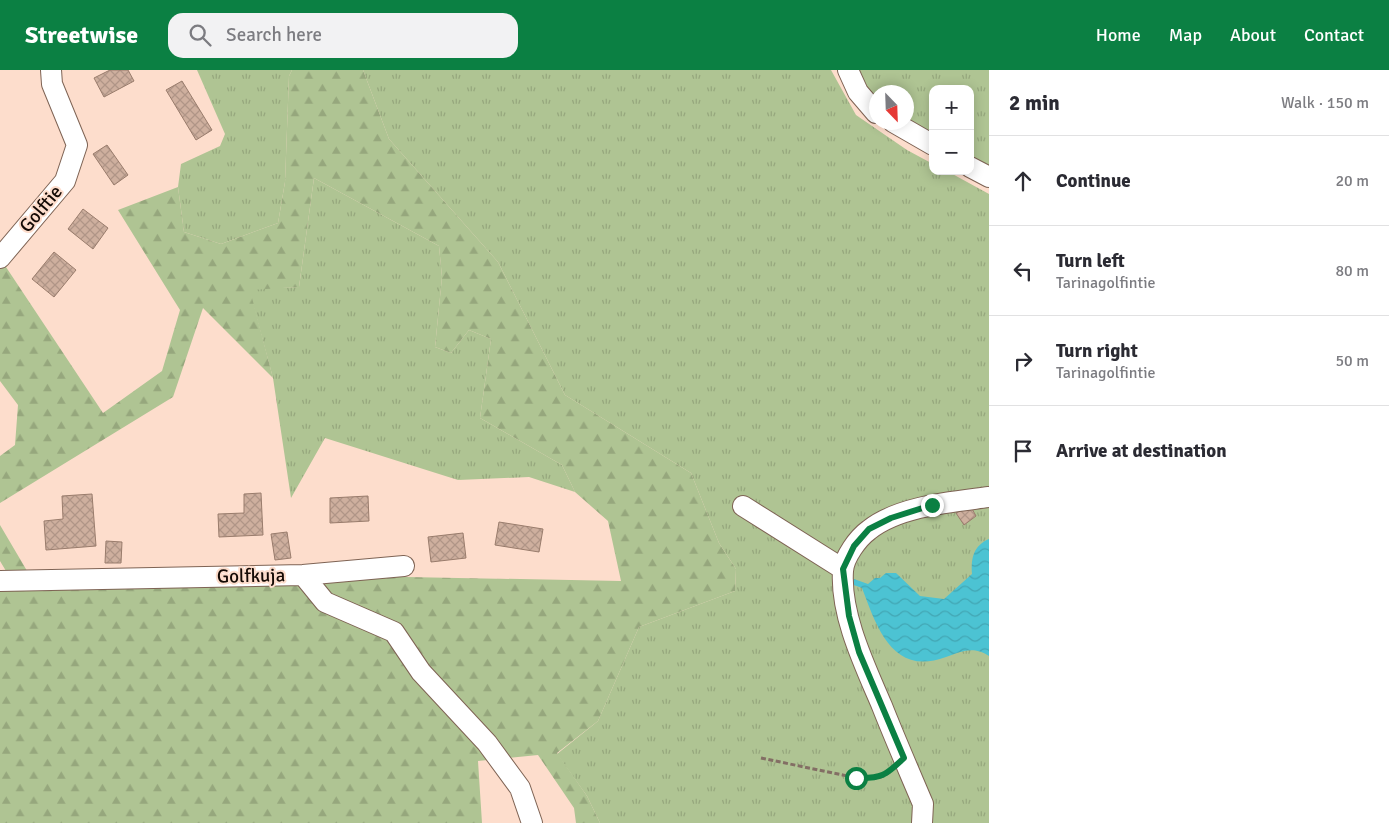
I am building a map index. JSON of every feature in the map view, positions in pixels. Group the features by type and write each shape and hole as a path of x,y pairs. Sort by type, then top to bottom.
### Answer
{"street":[{"name":"Golftie","path":"0,258 65,181 77,145 52,84 51,70"},
{"path":"848,70 858,92 869,105"},
{"path":"906,130 929,143"},
{"path":"974,169 989,178"},
{"path":"922,823 923,804 859,652 849,616 843,569 854,546 869,529 891,518 932,505 989,497"},
{"path":"743,506 843,569"},
{"path":"303,575 404,566"},
{"name":"Golfkuja","path":"0,581 303,575 325,602 394,632 420,672 487,743 520,788 532,823"}],"path":[{"path":"761,758 856,778 872,779 886,775 904,758"}],"green space":[{"path":"197,70 292,70 289,76 285,182 278,223 221,244 184,232 178,187 181,164 220,146 225,134"},
{"path":"292,70 363,70 389,139 498,262 565,395 691,473 719,543 736,569 735,591 639,627 598,721 557,753 587,796 600,823 576,823 574,808 538,755 478,761 482,823 0,823 0,581 12,581 0,561 0,525 33,581 303,575 621,581 608,521 575,492 562,465 480,418 491,339 469,330 451,353 435,347 442,277 439,246 314,178 299,287 250,290 273,378 203,308 173,397 0,503 0,456 15,445 18,405 0,381 0,258 103,413 162,371 180,310 118,210 178,187 184,232 221,244 278,223 285,182 289,76"},
{"path":"363,70 831,70 856,115 869,124 869,130 878,130 907,150 929,162 929,175 954,175 989,194 989,823 600,823 587,796 557,754 598,721 639,627 735,591 736,569 719,543 691,473 565,395 498,262 389,139"},
{"path":"848,70 989,70 989,173 974,163 974,85 929,85 929,142 914,129 914,85 869,85 869,102"},
{"path":"314,178 439,246 442,277 435,347 451,353 469,330 491,339 480,418 562,465 575,492 529,477 458,480 325,438 291,498 273,378 249,289 299,287"}],"water":[{"path":"989,539 989,656 973,650 928,661 913,660 900,655 881,633 862,588 851,584 854,579 868,584 886,573 896,573 920,596 944,599 972,574 974,553 979,545"}],"building":[{"path":"110,70 128,70 134,81 104,97 94,78"},
{"path":"182,81 212,130 196,140 166,90"},
{"path":"107,145 128,175 114,185 93,154"},
{"path":"83,209 108,228 93,249 68,229"},
{"path":"54,252 76,270 54,297 32,279"},
{"path":"261,493 263,535 219,537 218,514 244,513 244,494"},
{"path":"92,494 96,546 46,550 44,521 63,519 62,496"},
{"path":"368,496 369,521 330,523 330,498"},
{"path":"970,505 976,516 964,525 956,513"},
{"path":"499,522 543,529 539,552 495,545"},
{"path":"287,532 291,558 275,560 271,534"},
{"path":"463,533 466,558 431,562 428,537"},
{"path":"106,541 122,542 121,563 105,563"}],"route":[{"path":"856,778 872,779 886,775 904,758 859,652 849,616 843,569 854,546 869,529 891,518 932,505"}]}
